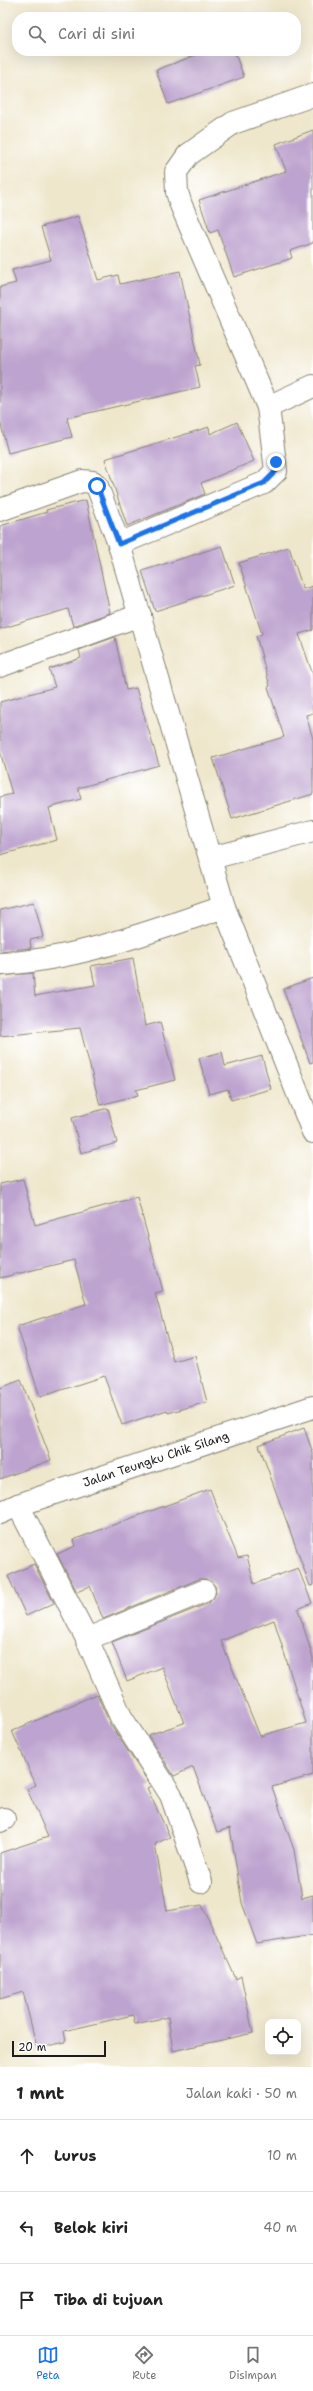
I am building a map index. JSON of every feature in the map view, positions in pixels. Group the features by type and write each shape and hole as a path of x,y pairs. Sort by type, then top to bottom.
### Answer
{"street":[{"path":"119,544 270,478 276,471 268,407 181,205 177,192 176,172 188,155 233,123 313,95"},
{"path":"268,407 313,386"},
{"path":"0,510 82,481 93,482 97,486 119,544 224,907 313,1132"},
{"path":"0,666 140,615"},
{"path":"211,858 313,831"},
{"path":"0,964 66,956 147,933 224,907"},
{"name":"Jalan Teungku Chik Silang","path":"9,1509 313,1407"},
{"path":"9,1509 87,1639 122,1717 172,1795 201,1882"},
{"path":"87,1639 204,1591"}],"building":[{"path":"194,56 236,56 244,77 168,104 156,70"},
{"path":"313,130 313,243 290,251 292,258 234,277 218,230 210,233 199,200 286,171 276,144"},
{"path":"78,216 98,280 118,275 120,284 180,271 200,365 195,366 200,387 67,418 72,437 8,453 0,421 0,287 16,283 12,270 51,260 41,227"},
{"path":"237,422 254,461 201,483 205,494 127,526 105,459 209,427 210,434"},
{"path":"86,500 110,613 73,626 68,609 0,629 0,526 47,512 46,510"},
{"path":"222,546 235,585 155,611 142,571"},
{"path":"289,547 303,589 313,586 313,630 299,634 313,675 313,713 306,715 313,739 313,794 232,819 213,758 284,737 268,687 270,686 256,636 262,634 239,563"},
{"path":"115,637 126,690 136,688 159,765 78,788 81,799 49,808 57,840 0,855 0,797 12,794 0,751 0,702 55,687 49,669 81,658 79,650"},
{"path":"34,902 43,937 30,940 31,948 0,951 0,910"},
{"path":"133,958 145,1026 160,1022 175,1080 136,1090 138,1095 100,1105 80,1028 0,1036 0,976 33,973 35,996 95,985 91,966"},
{"path":"313,978 313,1062 310,1063 283,989"},
{"path":"222,1052 225,1066 262,1056 271,1089 231,1100 228,1089 209,1094 199,1058"},
{"path":"108,1108 117,1143 81,1153 72,1118"},
{"path":"23,1179 35,1225 137,1197 163,1291 155,1293 174,1362 195,1356 207,1402 168,1413 167,1410 122,1425 104,1376 40,1397 17,1326 86,1304 74,1260 0,1278 0,1184"},
{"path":"21,1380 51,1460 0,1479 0,1388"},
{"path":"304,1428 313,1453 313,1585 310,1586 259,1445"},
{"path":"210,1489 238,1558 247,1556 254,1584 298,1568 312,1603 298,1609 313,1658 313,1775 272,1787 294,1850 302,1898 313,1895 313,1935 257,1944 242,1903 230,1828 217,1832 193,1767 174,1776 148,1735 184,1723 162,1667 127,1681 112,1642 209,1603 216,1593 215,1586 206,1579 199,1579 103,1619 90,1586 77,1592 57,1554 75,1546 73,1540","holes":["274,1620 306,1723 260,1736 221,1641"]},
{"path":"34,1564 54,1603 26,1616 8,1576"},
{"path":"97,1694 110,1724 151,1786 147,1788 170,1837 155,1844 167,1911 202,1905 236,1979 241,1976 253,2033 173,2051 168,2017 135,2024 133,2015 64,2031 66,2042 37,2048 23,1992 0,1999 0,1853 48,1837 27,1789 36,1785 12,1731"}],"route":[{"path":"97,486 119,544 264,483 276,471 276,462"}]}
